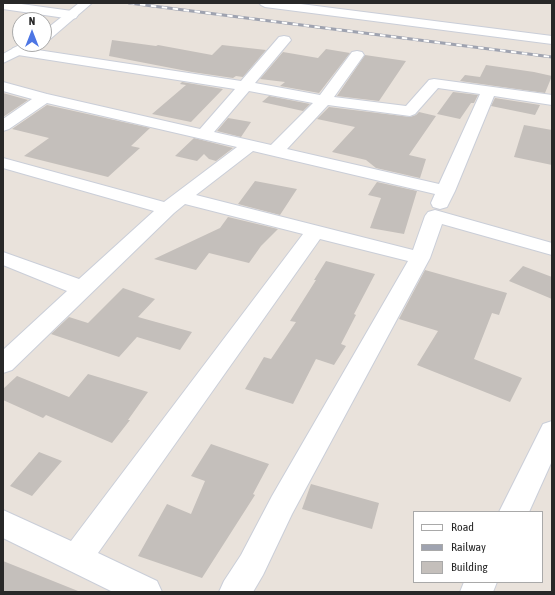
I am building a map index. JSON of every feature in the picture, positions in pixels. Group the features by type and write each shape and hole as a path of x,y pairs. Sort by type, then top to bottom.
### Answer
{"street":[{"path":"52,31 86,3"},
{"path":"265,3 552,40"},
{"path":"3,6 72,15"},
{"path":"204,134 284,40"},
{"path":"3,59 16,52"},
{"path":"52,52 324,100 410,111 434,83 488,92 552,100"},
{"path":"275,151 324,100 357,55"},
{"path":"3,86 44,98 446,191"},
{"path":"235,592 252,565 282,505 420,258 435,216 488,92"},
{"path":"3,126 44,98"},
{"path":"3,364 174,203 250,145"},
{"path":"3,163 174,203 316,231 420,258"},
{"path":"435,216 551,242"},
{"path":"76,559 316,231"},
{"path":"3,258 84,289"},
{"path":"514,511 552,432"},
{"path":"3,523 146,592"},
{"path":"476,592 480,583"}],"building":[{"path":"112,40 156,46 158,45 212,55 222,45 266,50 243,77 236,76 233,78 192,72 109,56"},
{"path":"326,49 350,53 319,93 280,86 285,82 260,79 283,52 318,58"},
{"path":"365,55 406,61 379,101 337,96"},
{"path":"486,65 552,76 545,93 460,81 465,75 480,77"},
{"path":"182,82 223,89 191,122 152,114 186,85 180,84"},
{"path":"453,92 478,95 474,103 471,103 460,119 437,114"},
{"path":"3,93 28,100 3,117"},
{"path":"269,96 310,104 303,111 262,102"},
{"path":"495,98 540,105 535,115 491,106"},
{"path":"47,105 150,128 131,146 140,148 108,177 24,156 49,138 12,129"},
{"path":"329,107 410,117 419,112 436,116 409,155 426,159 420,178 376,168 366,160 332,152 355,127 317,119"},
{"path":"228,118 251,122 241,137 217,131"},
{"path":"524,125 552,130 552,165 514,157"},
{"path":"194,138 233,148 216,161 209,159 204,154 197,161 175,156"},
{"path":"255,181 297,189 280,215 238,204"},
{"path":"377,182 417,191 404,234 370,228 381,198 368,195"},
{"path":"228,217 278,229 261,246 249,263 209,253 196,270 154,259 220,228"},
{"path":"326,261 375,274 354,314 356,315 341,344 346,346 334,365 316,359 293,404 245,389 264,357 271,359 296,322 290,321 316,280 314,280"},
{"path":"523,266 552,277 552,299 509,281"},
{"path":"425,270 507,293 499,315 492,313 474,359 522,378 510,402 417,365 438,331 399,319"},
{"path":"123,288 155,299 138,317 192,332 180,350 137,337 119,357 51,334 69,317 88,323"},
{"path":"88,374 148,392 128,420 130,420 112,443 46,415 43,418 3,400 3,389 17,376 69,397"},
{"path":"211,444 269,464 253,494 255,495 202,578 138,556 167,504 191,514 205,481 191,476"},
{"path":"39,452 62,461 32,496 10,486"},
{"path":"311,484 379,503 372,529 302,509"},
{"path":"3,561 78,591 78,592 3,592"}],"railway":[{"path":"129,3 552,57"}]}
